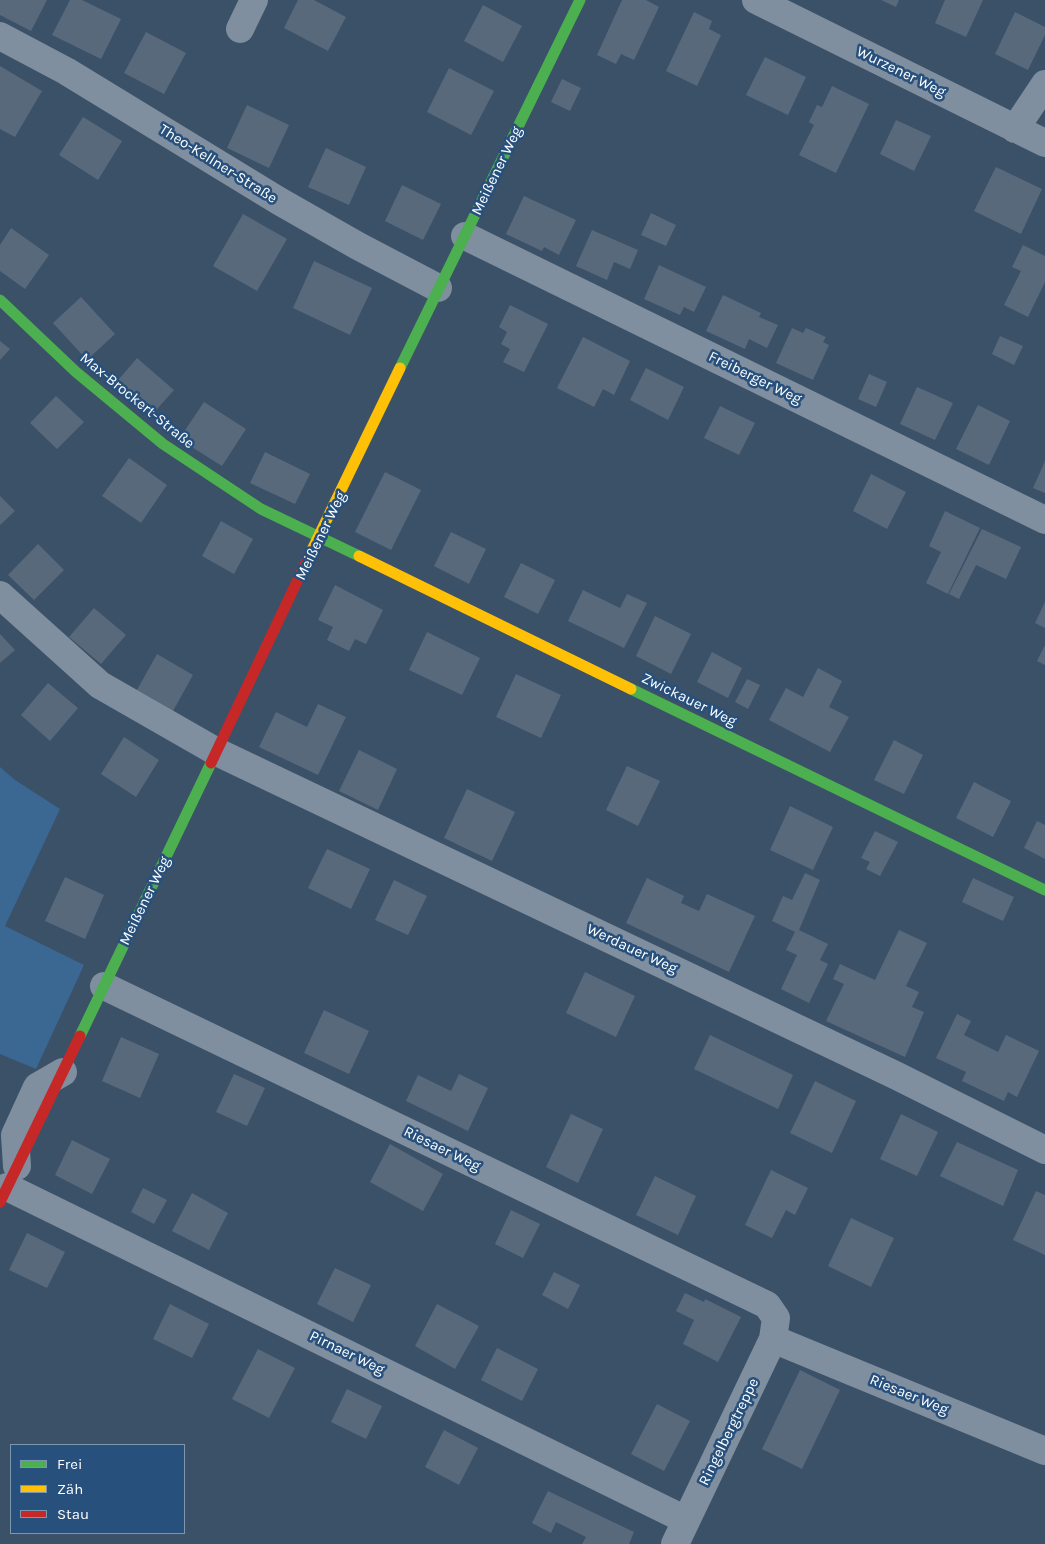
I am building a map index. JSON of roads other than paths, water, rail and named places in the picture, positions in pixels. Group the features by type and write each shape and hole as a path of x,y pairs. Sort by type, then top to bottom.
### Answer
{"street":[{"path":"240,29 254,0"},
{"name":"Meißener Weg","path":"8,1185 15,1135 37,1087 62,1072 438,288 580,0"},
{"name":"Wurzener Weg","path":"756,0 1045,143"},
{"name":"Theo-Kellner-Straße","path":"0,36 66,71 295,210 438,288"},
{"path":"1015,129 1045,84"},
{"name":"Freiberger Weg","path":"465,236 1045,520"},
{"name":"Max-Brockert-Straße","path":"0,300 76,372 163,444 261,509 320,536"},
{"name":"Zwickauer Weg","path":"320,536 1045,890"},
{"name":"Werdauer Weg","path":"0,595 100,685 217,752 877,1066 1045,1150"},
{"name":"Riesaer Weg","path":"104,986 767,1305 775,1328 1045,1451"},
{"name":"Pirnaer Weg","path":"8,1185 686,1520"},
{"name":"Ringelbergtreppe","path":"675,1544 775,1328"}]}
